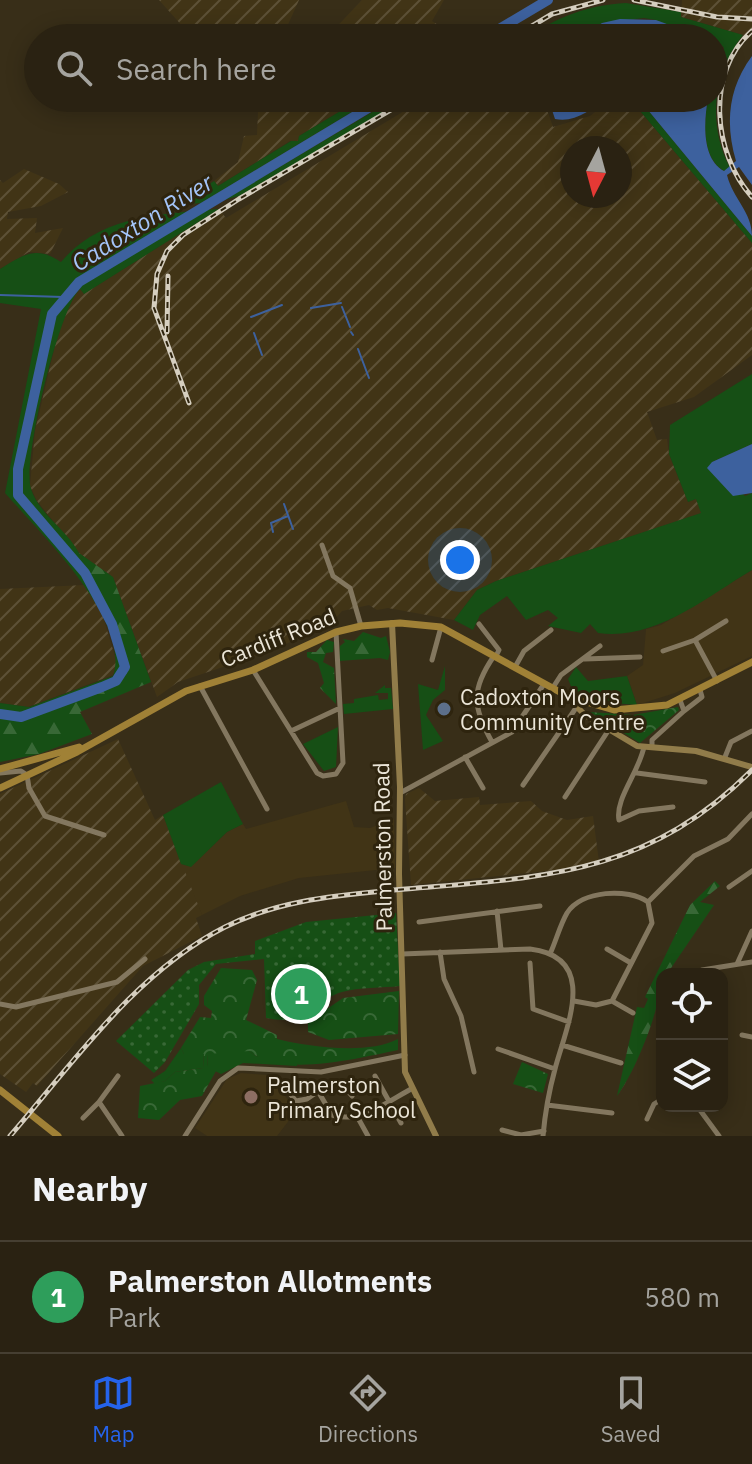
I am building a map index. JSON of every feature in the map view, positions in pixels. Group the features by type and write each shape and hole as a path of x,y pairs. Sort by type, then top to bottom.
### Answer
{"main road":[{"name":"Cardiff Road","path":"0,788 200,686 253,670 336,632 361,626 392,623 441,627 578,703 627,711 657,708 680,700 752,662"},
{"name":"Cardiff Road","path":"0,771 89,745"},
{"path":"0,1090 58,1136"}],"street":[{"path":"322,545 333,576 351,591 361,626"},
{"path":"663,651 695,640 726,621"},
{"name":"Palmerston Road","path":"392,623 400,793 399,881 406,1079 436,1136"},
{"path":"373,624 385,629 392,639"},
{"path":"479,624 499,650 476,686 480,721 492,742"},
{"path":"432,660 441,627"},
{"path":"515,667 524,651 551,630"},
{"path":"253,670 317,773 323,776 336,774 343,763 336,632"},
{"path":"695,640 717,681"},
{"path":"552,689 561,675 600,646"},
{"path":"583,659 640,657"},
{"path":"400,793 512,732 544,684"},
{"path":"200,686 267,809"},
{"path":"673,807 639,811 619,820 618,803 637,773 652,740 702,697 700,690"},
{"path":"680,700 684,711"},
{"path":"523,785 578,703 608,731 648,747 725,757 752,767"},
{"path":"291,731 340,708"},
{"path":"565,797 608,731"},
{"path":"725,757 731,742 752,731"},
{"path":"465,757 483,788"},
{"path":"0,771 21,771 27,775 29,788 45,816 104,835"},
{"path":"637,773 705,782"},
{"path":"17,780 29,788"},
{"path":"648,902 694,856 728,839 752,814"},
{"path":"729,887 752,871"},
{"path":"550,954 569,910 576,905 618,893 630,893 648,902"},
{"path":"612,1001 652,923 648,902"},
{"path":"419,922 540,906"},
{"path":"497,911 501,950"},
{"path":"737,964 752,931"},
{"path":"402,954 530,949 550,954 569,973 574,1001 555,1069 543,1134 521,1135 502,1130"},
{"path":"607,949 631,963"},
{"path":"440,952 444,979 461,1016 474,1072"},
{"path":"0,1004 16,1007 117,982 145,959"},
{"path":"714,968 752,962"},
{"path":"530,963 533,1009 569,1022"},
{"path":"574,1001 596,1005 612,1001 633,1013"},
{"path":"742,1035 752,1037"},
{"path":"562,1045 621,1063"},
{"path":"498,1049 555,1069"},
{"path":"185,1136 220,1081 238,1068 321,1072 405,1055"},
{"path":"83,1118 118,1076"},
{"path":"375,1076 401,1123"},
{"path":"291,1095 296,1101 332,1082 341,1083 352,1096"},
{"path":"316,1089 332,1115 358,1118 411,1089"},
{"path":"99,1102 122,1136"},
{"path":"647,1119 656,1103"},
{"path":"547,1105 612,1113"},
{"path":"701,1112 719,1136"},
{"path":"358,1118 368,1136"}],"shaded area":[{"path":"159,0 299,0 288,24 180,24"},
{"path":"362,0 444,0 432,21 437,24 339,24"},
{"path":"682,0 752,0 752,32 743,35 728,31 728,24 705,24 681,17"},
{"path":"258,112 339,112 299,136 298,141 290,141 218,186 214,181 238,162 244,136 257,135"},
{"path":"403,112 548,112 553,127 595,112 641,112 752,243 752,355 694,397 647,412 657,440 667,439 669,454 688,502 696,499 702,513 496,581 477,590 454,620 388,608 377,610 369,605 342,611 334,620 274,650 178,682 157,697 113,577 79,553 37,501 30,486 35,431 60,324 71,298 80,289 85,293 219,209 226,218"},
{"path":"24,169 59,184 68,192 41,206 8,212 7,219 37,218 35,233 63,228 50,254 29,252 0,269 0,180 3,183"},
{"path":"752,570 752,656 675,693 637,705 627,676 643,665 646,629 661,625"},
{"path":"85,585 100,607 117,663 113,675 28,707 0,703 0,589"},
{"path":"118,739 155,820 163,815 202,915 196,918 202,936 143,966 37,1086 33,1083 26,1092 0,1074 0,794"},
{"path":"419,788 435,801 479,797 480,805 531,801 542,811 567,820 593,816 599,862 566,869 411,885 405,800 406,794"},
{"path":"346,801 354,827 370,828 394,819 395,868 299,878 240,896 202,915 181,864 191,866 227,832 243,824 246,829"},
{"name":"Palmerston Primary School","path":"241,1073 267,1075 297,1110 277,1136 207,1136 195,1128 227,1079"}],"green space":[{"path":"626,3 681,12 681,17 705,24 662,24 644,18 600,24 549,24 599,6"},
{"path":"728,31 743,35 728,60"},
{"path":"339,112 352,112 201,203 177,205 214,181 218,186 291,141 298,141 299,136"},
{"path":"372,112 384,112 239,196 224,200"},
{"path":"641,112 650,112 752,236 752,243"},
{"path":"707,112 716,112 718,134 730,168 724,171 711,157 708,148"},
{"path":"219,209 84,294 80,289 71,302 44,386 32,449 31,489 40,506 79,553 105,609 125,667 108,682 59,705 18,717 0,714 0,703 29,707 113,676 115,654 109,630 79,578 5,493 41,309 0,303 0,269 23,256 37,253 61,262 94,235 133,220"},
{"path":"752,374 752,444 712,462 745,496 752,493 752,570 679,615 659,624 619,634 598,633 590,624 581,633 548,626 558,618 548,610 526,620 507,596 480,615 473,630 454,620 477,590 496,581 701,513 696,499 688,502 669,454 670,425"},
{"path":"79,553 113,577 151,682 80,712 92,734 39,754 0,762 0,714 19,717 58,705 105,682 121,668 112,624"},
{"path":"363,632 381,638 386,636 390,652 388,660 339,661 340,646 345,642 343,639 354,641"},
{"path":"327,640 334,642 333,652 326,653 323,662 334,668 336,704 320,688 324,683 318,663 307,657 307,652 316,652"},
{"path":"445,666 445,690 433,700 426,715 443,741 423,750 418,684 438,690"},
{"path":"576,667 588,681 627,676 637,705 601,702 573,691 568,679"},
{"path":"385,685 385,688 391,688 393,709 344,714 343,704 354,703 354,699 378,695 379,700 388,699 388,693 375,693"},
{"path":"678,707 679,710 640,743 590,712 633,715"},
{"path":"338,727 336,767 324,771 303,744"},
{"path":"221,782 243,824 227,832 191,867 181,864 163,815"},
{"path":"715,881 720,886 700,902 714,905 671,968 659,968 690,905"},
{"path":"396,913 400,986 342,992 301,1016 281,1020 266,1018 264,959 216,964 199,985 199,1004 165,1062 154,1073 116,1041 188,970 204,962 255,954 255,941 306,922"},
{"path":"221,968 252,970 257,980 246,1020 277,1035 277,1039 322,1047 355,1048 398,1039 398,1050 342,1061 300,1065 263,1059 249,1051 208,1054 207,1066 216,1071 202,1096 180,1100 159,1120 138,1118 140,1086 165,1081 175,1072 203,1068 204,1054 184,1054 181,1048 200,1017 211,1018 212,1011 204,1005 204,996"},
{"path":"656,975 656,1009 632,1071 617,1096 637,1007 644,1008 648,999 645,997"},
{"path":"399,991 398,1034 329,1040 308,1032 308,1022 343,998"},
{"path":"181,1048 184,1054 204,1054 203,1068 175,1072 165,1081 155,1084 151,1080 165,1071"},
{"path":"249,1051 256,1056 297,1063 297,1066 243,1063 221,1074 207,1067 208,1054"},
{"path":"522,1062 548,1074 543,1093 513,1084"}],"water":[{"path":"620,19 656,20 667,24 600,24"},
{"path":"752,56 752,185 739,167 727,175 749,220 752,236 650,112 707,112 708,148 711,157 724,171 736,161 730,133 731,107 744,68"},
{"path":"553,112 586,112 569,119 555,119"},
{"path":"752,444 752,493 733,496 707,468 712,462"}],"waterway":[{"name":"Cadoxton River","path":"508,24 548,0"},
{"name":"Cadoxton River","path":"0,714 21,717 102,687 116,681 125,667 112,624 85,573 18,495 18,469 52,314 79,282 362,112"},
{"path":"0,295 63,297"},
{"path":"311,308 341,303"},
{"path":"251,317 282,305"},
{"path":"342,307 350,327"},
{"path":"254,333 262,355"},
{"path":"358,349 369,378"},
{"path":"284,504 293,529"},
{"path":"273,532 271,523 288,516"}],"railway":[{"path":"535,24 552,14 603,0"},
{"path":"634,0 717,17 752,19"},
{"path":"728,66 737,48 752,31"},
{"path":"189,403 154,308 157,274 167,251 183,235 239,199 387,112"},
{"path":"720,112 722,136 729,159 752,197"},
{"path":"167,332 168,276"},
{"path":"10,1136 135,993 163,968 225,927 283,906 323,898 535,876 625,854 668,834 710,807 752,770"}],"place":[{"name":"Cadoxton Moors Community Centre","path":"444,709"},
{"name":"Palmerston Allotments","path":"301,994"},
{"name":"Palmerston Primary School","path":"251,1097"}]}
